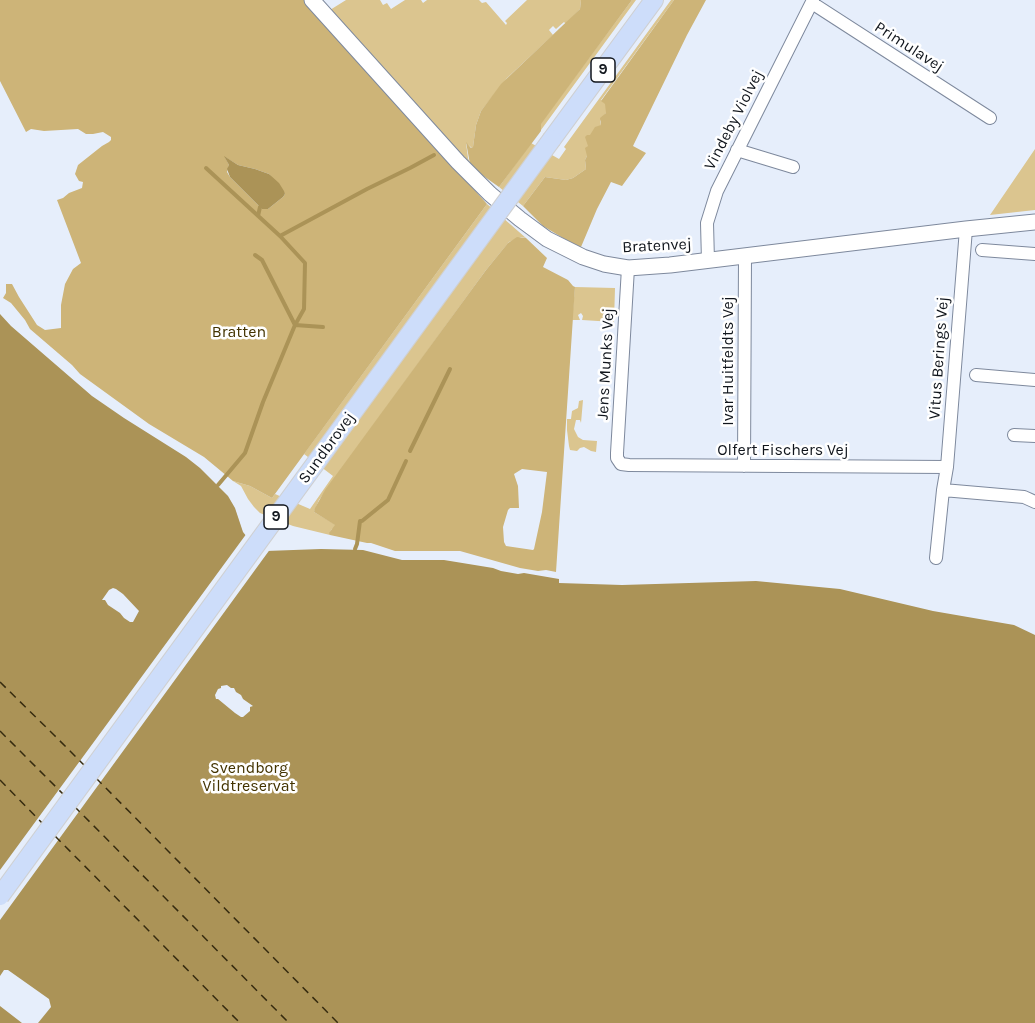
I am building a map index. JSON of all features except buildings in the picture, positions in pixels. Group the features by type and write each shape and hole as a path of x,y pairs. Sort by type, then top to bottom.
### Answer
{"main road":[{"name":"Sundbrovej","path":"0,896 654,0"}],"street":[{"name":"Bratenvej","path":"312,0 490,194 542,236 604,264 628,268 708,261 1035,222"},
{"name":"Primulavej","path":"812,1 990,118"},
{"name":"Vindeby Violvej","path":"708,261 707,224 717,191 812,1"},
{"path":"737,150 793,167"},
{"name":"Vitus Berings Vej","path":"936,558 947,468 966,229"},
{"path":"982,250 1035,254"},
{"name":"Ivar Huitfeldts Vej","path":"744,466 745,257"},
{"name":"Jens Munks Vej","path":"620,462 617,453 628,268"},
{"path":"976,375 1035,380"},
{"path":"1014,435 1035,436"},
{"name":"Olfert Fischers Vej","path":"620,462 629,465 947,468"},
{"path":"943,490 1024,497 1035,502"}],"shaded area":[{"path":"346,0 380,0 383,5 387,3 391,9 405,0 421,0 423,3 427,0 479,0 482,3 486,2 506,25 505,21 527,0 581,0 580,9 566,24 564,22 556,29 553,26 549,30 553,35 507,78 481,111 476,125 473,147 466,143 470,164 330,10"},
{"path":"632,0 636,0 541,130 540,124"},
{"path":"671,0 674,0 601,100 606,104 606,113 588,146 586,169 566,180 545,177 523,206 499,187 531,143 559,159 566,149 564,147"},
{"path":"1035,149 1035,210 990,215"},
{"path":"224,156 238,165 269,174 279,183 285,194 268,209 262,209 230,177 227,169 229,165"},
{"path":"487,204 526,238 521,237 509,242 486,270 319,500 314,512 336,525 330,535 293,526 260,513 241,486 233,481 250,486 272,498 275,494 310,509 333,476 304,454"},
{"path":"575,287 615,288 614,322 582,320 581,313 578,315 580,320 572,320"},
{"name":"Svendborg Vildtreservat","path":"0,314 92,396 200,468 228,496 235,508 243,532 266,551 363,550 402,560 444,560 518,574 524,573 559,579 559,583 622,585 756,581 840,589 933,611 1014,625 1035,635 1035,1023 0,1023"},
{"path":"583,400 581,423 580,420 576,420 574,429 578,437 583,440 597,441 596,452 584,447 577,451 570,450 569,446 567,419 571,419 572,411 578,408 579,401"}],"green space":[{"name":"Bratten","path":"0,0 305,0 487,204 272,498 250,486 233,481 204,457 149,424 80,374 30,329 11,303 3,298 6,293 6,284 12,284 37,325 45,330 61,328 61,305 65,284 73,269 81,263 57,200 82,188 83,182 79,181 75,174 78,165 109,142 111,137 103,132 86,134 78,129 44,131 31,129 26,132 0,81","holes":["225,157 238,165 269,174 285,194 268,209 262,209 230,177 227,172 229,165"]},
{"path":"581,0 632,0 541,124 541,131 499,187 470,164 466,142 471,148 473,147 476,125 481,111 501,84 580,9"},
{"path":"674,0 706,0 633,146 646,153 622,186 611,182 581,247 573,244 543,226 523,206 545,177 566,180 586,169 585,148 588,146 585,137 590,135 595,127 601,125 600,118 606,113 605,104 601,101"},
{"path":"517,237 526,238 547,258 543,267 568,280 575,287 556,572 520,568 460,551 395,551 371,543 330,535 335,525 314,512 325,490 508,243","holes":["522,469 547,472 534,549 506,546 503,527 508,510 519,508 518,486 514,474"]}],"pier":[{"path":"247,533 263,547 271,548 0,920 0,870"},
{"path":"113,588 123,594 139,611 133,622 124,618 105,600 102,600"},
{"path":"227,685 234,688 253,706 243,717 216,699 218,689"},
{"path":"4,970 8,970 49,999 51,1007 38,1023 22,1023 0,1006 0,976"}],"waterway":[{"path":"218,485 245,453 263,402 304,309 305,263 280,236 434,155"},
{"path":"206,168 280,236"},
{"path":"258,216 260,207"},
{"path":"255,255 262,260 295,325 323,327"},
{"path":"410,451 450,369"},
{"path":"355,549 360,521 388,500 406,461"}],"ferry route":[{"path":"0,682 85,766"},
{"path":"0,731 63,794"},
{"path":"96,778 338,1023"},
{"path":"0,780 43,824"},
{"path":"74,806 289,1023"},
{"path":"55,836 240,1023"}]}
